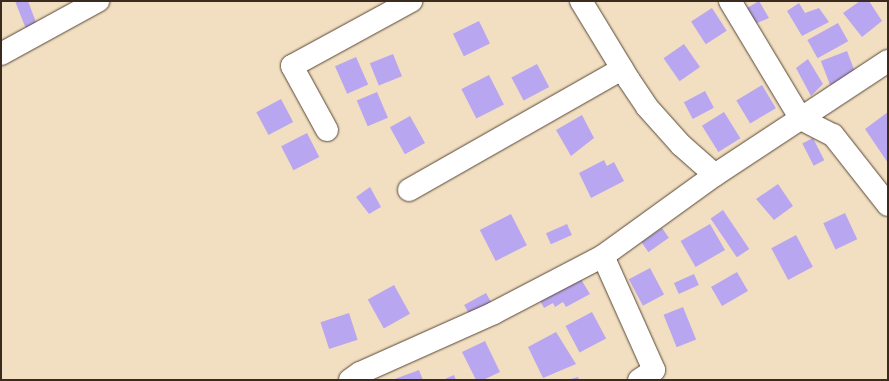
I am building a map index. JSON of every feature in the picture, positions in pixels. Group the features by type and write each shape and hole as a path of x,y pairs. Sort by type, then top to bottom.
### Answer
{"street":[{"path":"1,54 98,1"},
{"path":"327,130 292,66 411,1"},
{"path":"581,1 647,107 689,153 715,175"},
{"path":"730,1 801,119 833,135 888,205"},
{"path":"350,380 360,373 494,313 603,256 715,175 888,61"},
{"path":"409,190 622,69"},
{"path":"603,256 654,370 639,380"}],"building":[{"path":"15,1 28,1 37,25 26,29"},
{"path":"759,1 769,18 750,26 742,11"},
{"path":"860,1 869,1 882,21 862,37 843,13"},
{"path":"799,3 805,13 819,8 829,22 802,36 787,11"},
{"path":"712,8 727,31 706,44 691,22"},
{"path":"479,21 490,43 464,56 453,34"},
{"path":"838,23 848,41 818,58 807,40"},
{"path":"684,44 700,67 680,81 664,58"},
{"path":"847,51 856,75 830,85 821,61"},
{"path":"393,54 402,76 379,86 370,63"},
{"path":"356,57 368,84 347,94 335,66"},
{"path":"808,59 823,84 811,96 796,68"},
{"path":"537,64 549,87 524,101 511,78"},
{"path":"489,75 504,104 476,118 461,89"},
{"path":"762,85 776,108 750,124 736,100"},
{"path":"705,91 714,108 693,119 684,102"},
{"path":"377,92 388,118 368,126 357,101"},
{"path":"281,99 293,122 268,135 256,112"},
{"path":"724,112 740,138 718,152 702,126"},
{"path":"888,112 888,163 865,129"},
{"path":"582,115 594,138 571,156 556,130"},
{"path":"410,116 425,143 405,154 390,127"},
{"path":"307,133 319,157 293,170 281,146"},
{"path":"813,138 824,160 814,166 802,143"},
{"path":"604,160 607,166 614,162 624,181 591,198 579,173"},
{"path":"778,184 793,206 774,220 756,199"},
{"path":"370,187 381,207 369,214 356,197"},
{"path":"723,210 749,249 737,257 711,218"},
{"path":"845,213 857,239 836,249 823,223"},
{"path":"511,214 527,245 496,261 480,230"},
{"path":"567,224 572,235 551,244 546,233"},
{"path":"710,224 725,250 696,267 681,241"},
{"path":"662,228 669,238 648,252 642,242"},
{"path":"796,235 813,267 788,280 771,248"},
{"path":"650,268 664,294 643,306 629,279"},
{"path":"737,272 748,291 722,306 711,287"},
{"path":"694,274 699,285 679,294 674,283"},
{"path":"579,276 590,294 566,307 563,302 555,307 553,303 544,308 539,299"},
{"path":"394,285 410,314 384,328 368,300"},
{"path":"486,293 492,304 470,316 464,305"},
{"path":"683,307 696,339 677,347 664,315"},
{"path":"592,312 606,338 580,353 566,326"},
{"path":"349,313 358,340 329,349 320,322"},
{"path":"556,332 576,364 543,378 528,347"},
{"path":"485,341 500,372 483,380 476,380 462,352"},
{"path":"419,370 423,380 392,380"},
{"path":"454,375 456,380 445,379"},
{"path":"578,377 579,380 567,380"}]}
